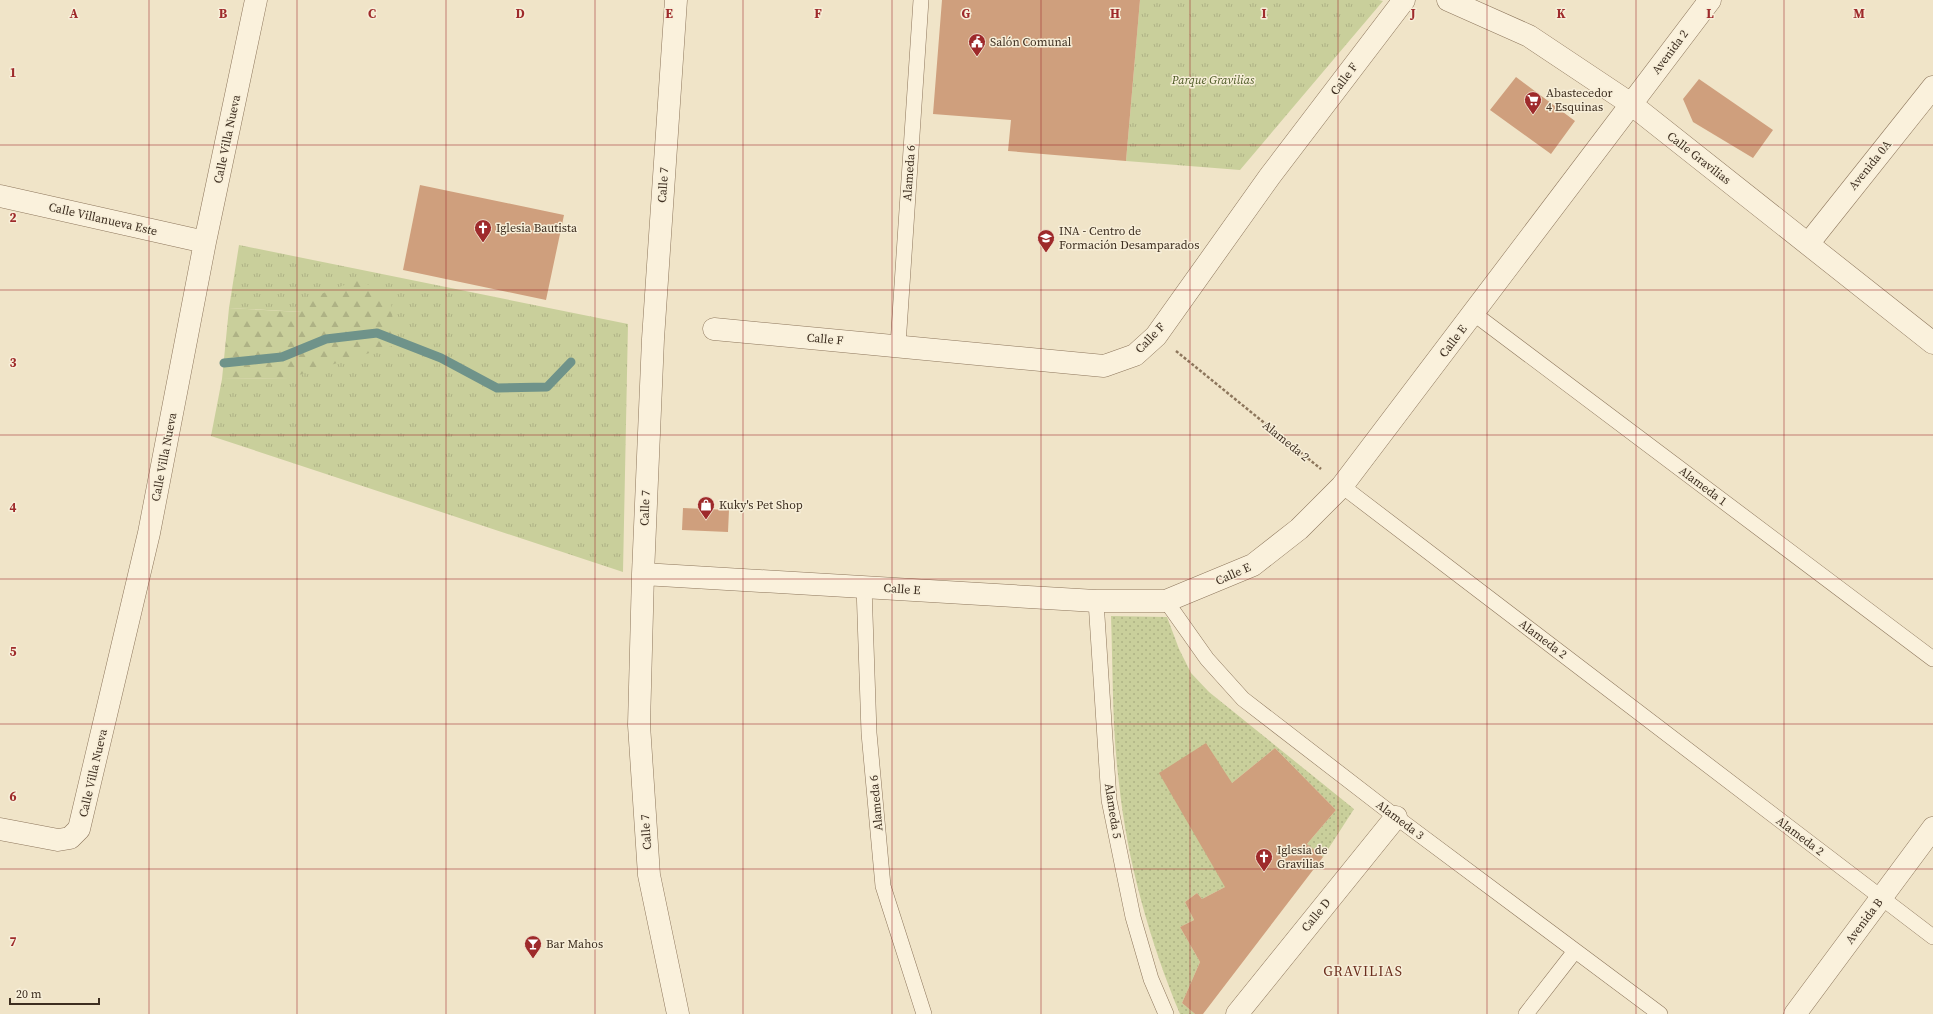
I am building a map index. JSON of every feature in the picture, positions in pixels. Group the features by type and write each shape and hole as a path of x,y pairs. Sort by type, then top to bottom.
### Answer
{"street":[{"name":"Calle Villa Nueva","path":"0,829 58,840 70,838 79,829 149,533 205,242 256,0"},
{"name":"Calle 7","path":"676,0 653,339 643,574 640,725 649,875 678,1014"},
{"name":"Calle F","path":"714,329 898,345 1104,366 1135,355 1156,336 1270,176 1404,0"},
{"name":"Calle Gravilias","path":"1448,0 1529,36 1631,104 1933,342"},
{"name":"Avenida 2","path":"1631,104 1710,0"},
{"name":"Avenida 0A","path":"1808,244 1933,87"},
{"name":"Calle E","path":"643,574 1096,601 1166,601 1253,565 1298,529 1342,486 1631,104"},
{"name":"Calle Villanueva Este","path":"0,196 205,242"},
{"name":"Calle D","path":"1237,1014 1396,817"},
{"name":"Avenida B","path":"1795,1014 1933,828"}],"lane":[{"name":"Alameda 6","path":"898,345 921,0"},
{"name":"Alameda 1","path":"1473,313 1933,659"},
{"name":"Alameda 2","path":"1342,486 1933,937"},
{"name":"Alameda 6","path":"864,586 869,734 883,886 924,1014"},
{"name":"Alameda 5","path":"1096,601 1109,800 1133,917 1151,979 1166,1014"},
{"name":"Alameda 3","path":"1166,601 1207,659 1243,699 1396,817 1660,1014"},
{"path":"1526,1014 1575,950"}],"path":[{"name":"Alameda 2","path":"1156,336 1342,486"}],"green space":[{"name":"Parque Gravilias","path":"1140,0 1383,1 1240,170 1126,161"},
{"path":"239,245 628,324 623,572 211,436 222,379 289,378 302,312 229,308"},
{"path":"360,279 391,301 395,345 289,378 222,379 229,308 301,312 308,299"},
{"path":"1111,616 1167,617 1179,649 1191,673 1209,692 1354,809 1323,857 1307,844 1336,810 1275,748 1232,783 1225,887 1202,899 1197,893 1185,902 1194,920 1180,927 1200,962 1182,1003 1195,1014 1180,1014 1159,958 1141,901 1134,871 1123,812 1117,762 1114,721"}],"building":[{"path":"942,0 1140,0 1126,161 1008,151 1011,120 933,114"},
{"name":"Abastecedor 4 Esquinas","path":"1516,77 1575,121 1551,154 1490,110"},
{"path":"1699,79 1773,130 1753,158 1693,122 1683,99"},
{"name":"Iglesia Bautista","path":"420,185 564,215 546,300 403,270"},
{"name":"Kuky's Pet Shop","path":"683,508 729,510 728,532 682,530"},
{"name":"Iglesia de Gravilias","path":"1206,743 1232,783 1275,748 1336,810 1307,844 1323,857 1203,1014 1195,1014 1182,1003 1200,962 1180,927 1194,920 1185,902 1197,893 1202,899 1225,887 1159,773"}],"waterway":[{"path":"224,363 282,357 326,339 377,333 441,358 497,388 547,387 571,362"}],"place":[{"name":"Salón Comunal","path":"977,57"},
{"name":"Abastecedor 4 Esquinas","path":"1533,115"},
{"name":"Iglesia Bautista","path":"483,243"},
{"name":"INA - Centro de Formación Desamparados","path":"1046,253"},
{"name":"Kuky's Pet Shop","path":"706,520"},
{"name":"Iglesia de Gravilias","path":"1264,872"},
{"name":"Bar Mahos","path":"533,959"}],"district":[{"name":"GRAVILIAS","path":"1363,971"}]}
